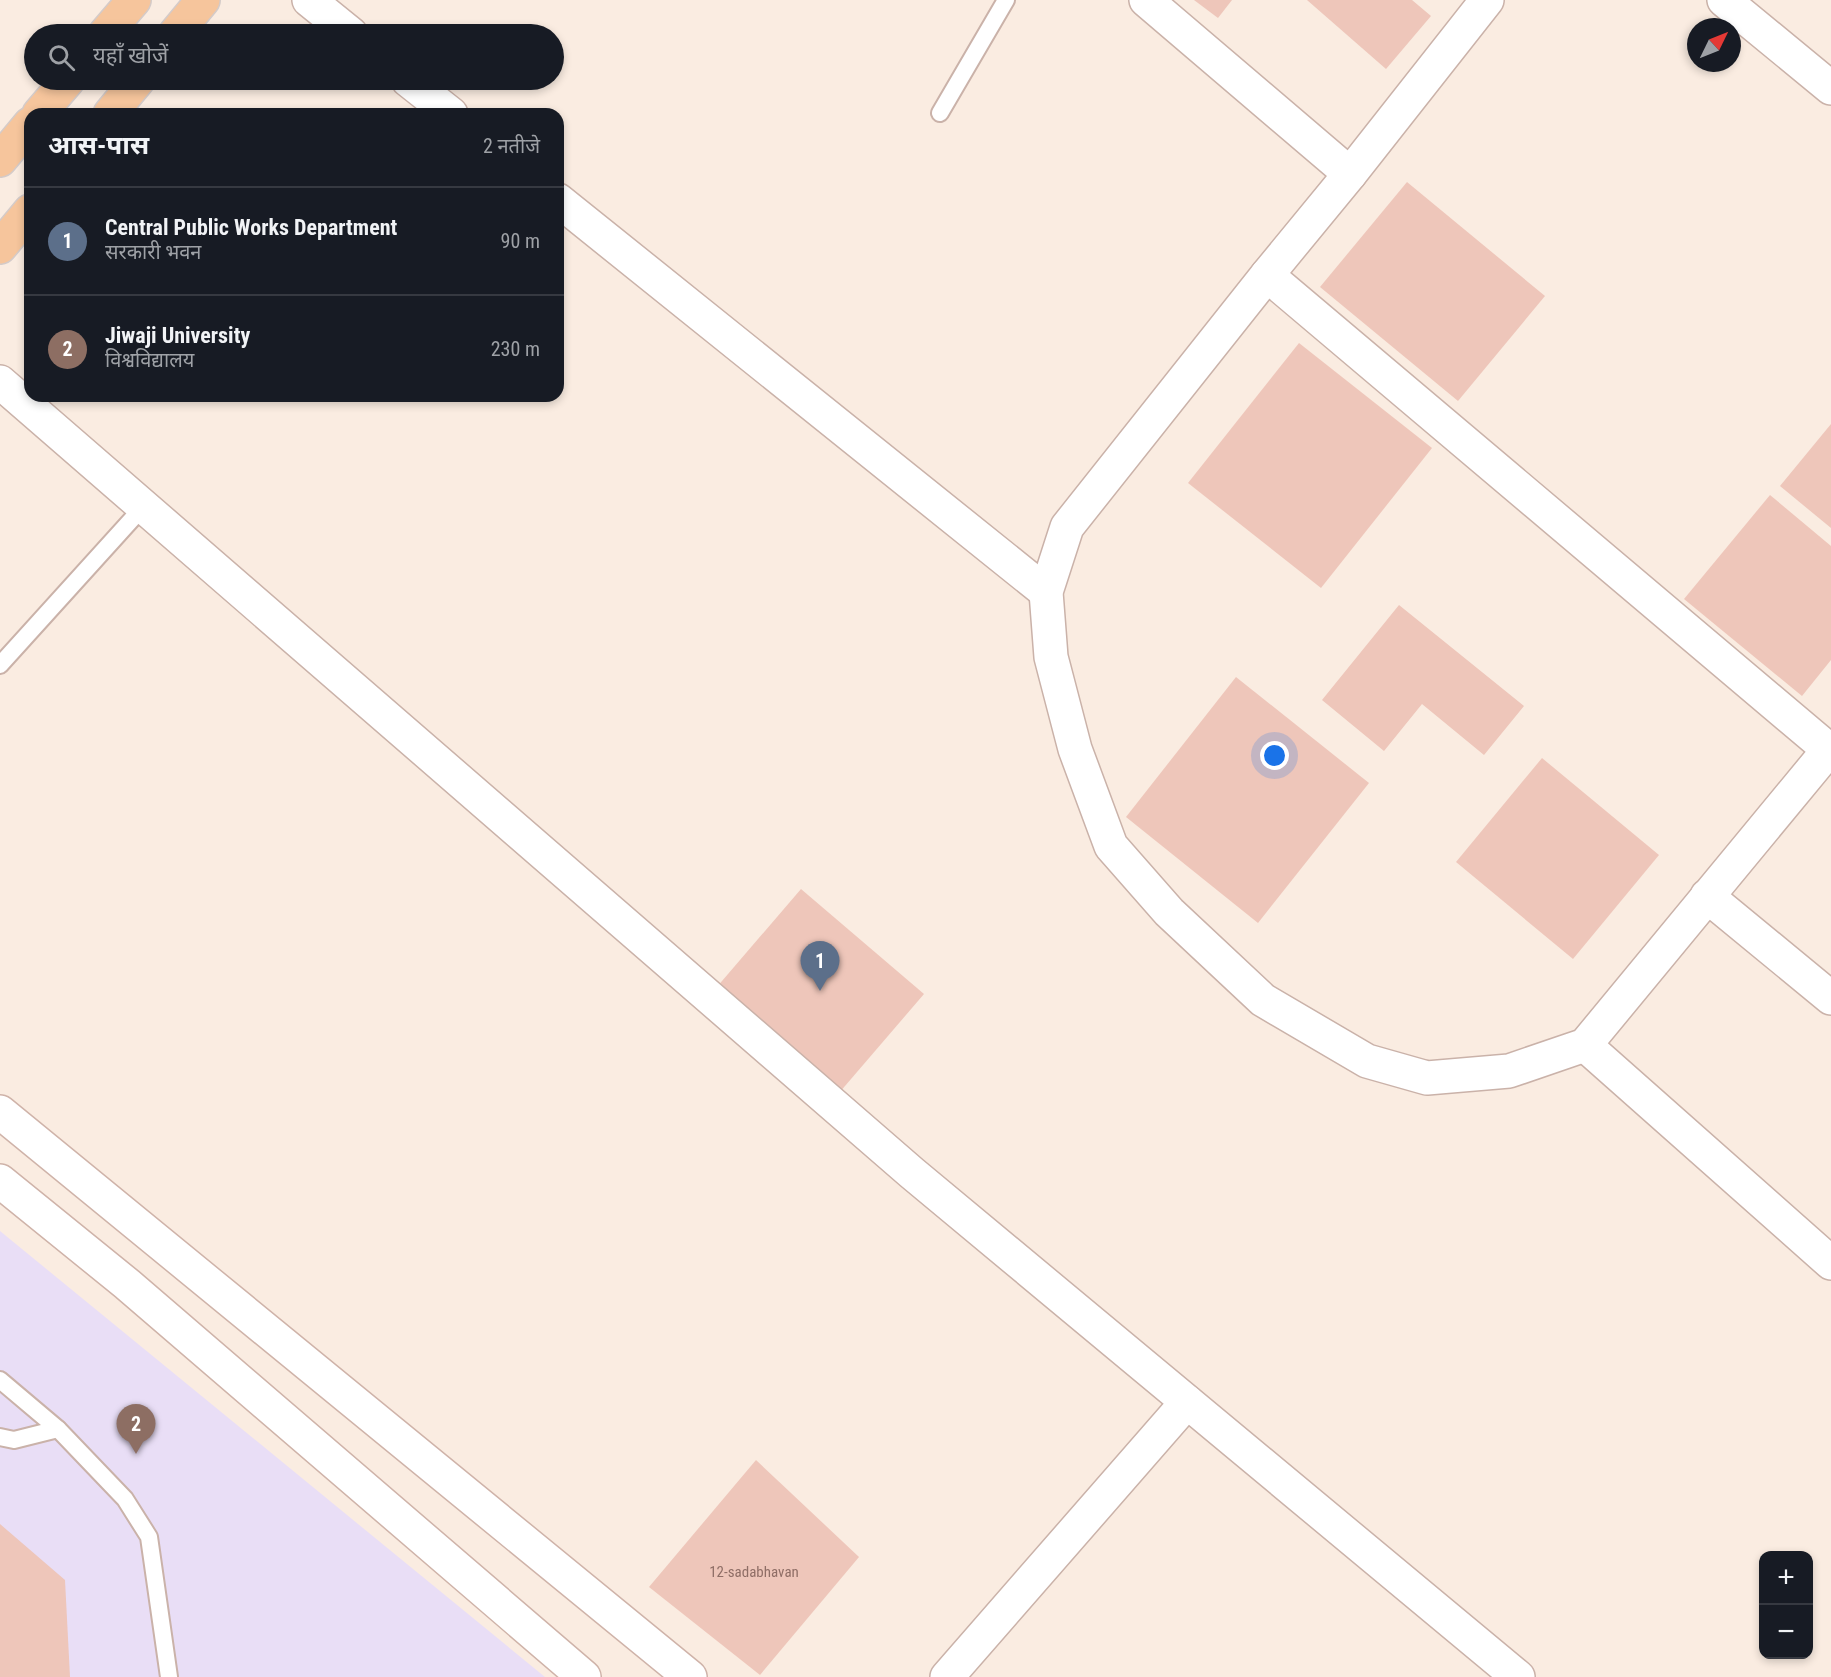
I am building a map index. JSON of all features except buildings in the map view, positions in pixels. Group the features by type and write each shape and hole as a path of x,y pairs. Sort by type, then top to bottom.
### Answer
{"main road":[{"path":"114,24 134,0"},
{"path":"184,24 204,0"},
{"path":"44,108 59,90"},
{"path":"115,108 130,90"},
{"path":"0,160 24,131"},
{"path":"0,247 24,218"}],"street":[{"path":"309,0 339,24"},
{"path":"1146,0 1350,174"},
{"path":"1268,275 1830,748 1584,1045 1509,1071 1427,1078 1367,1061 1263,1000 1169,912 1111,846 1076,749 1051,657 1046,592 1067,527 1268,275 1350,174 1486,0"},
{"path":"1724,0 1831,88"},
{"path":"420,90 443,108"},
{"path":"564,205 1046,592"},
{"path":"0,382 912,1173 1518,1677"},
{"path":"1707,896 1831,998"},
{"path":"1584,1045 1831,1263"},
{"path":"0,1112 690,1677"},
{"path":"0,1181 127,1284 584,1677"},
{"path":"947,1677 1188,1402"}],"lane":[{"path":"940,113 1006,0"},
{"path":"0,665 143,507"},
{"path":"0,1380 58,1429 125,1498 149,1537 169,1677"},
{"path":"0,1437 14,1440 58,1429"}],"shaded area":[{"path":"0,1231 545,1677 0,1677"}],"place":[{"name":"Central Public Works Department","path":"820,991"},
{"name":"Jiwaji University","path":"136,1454"}]}
